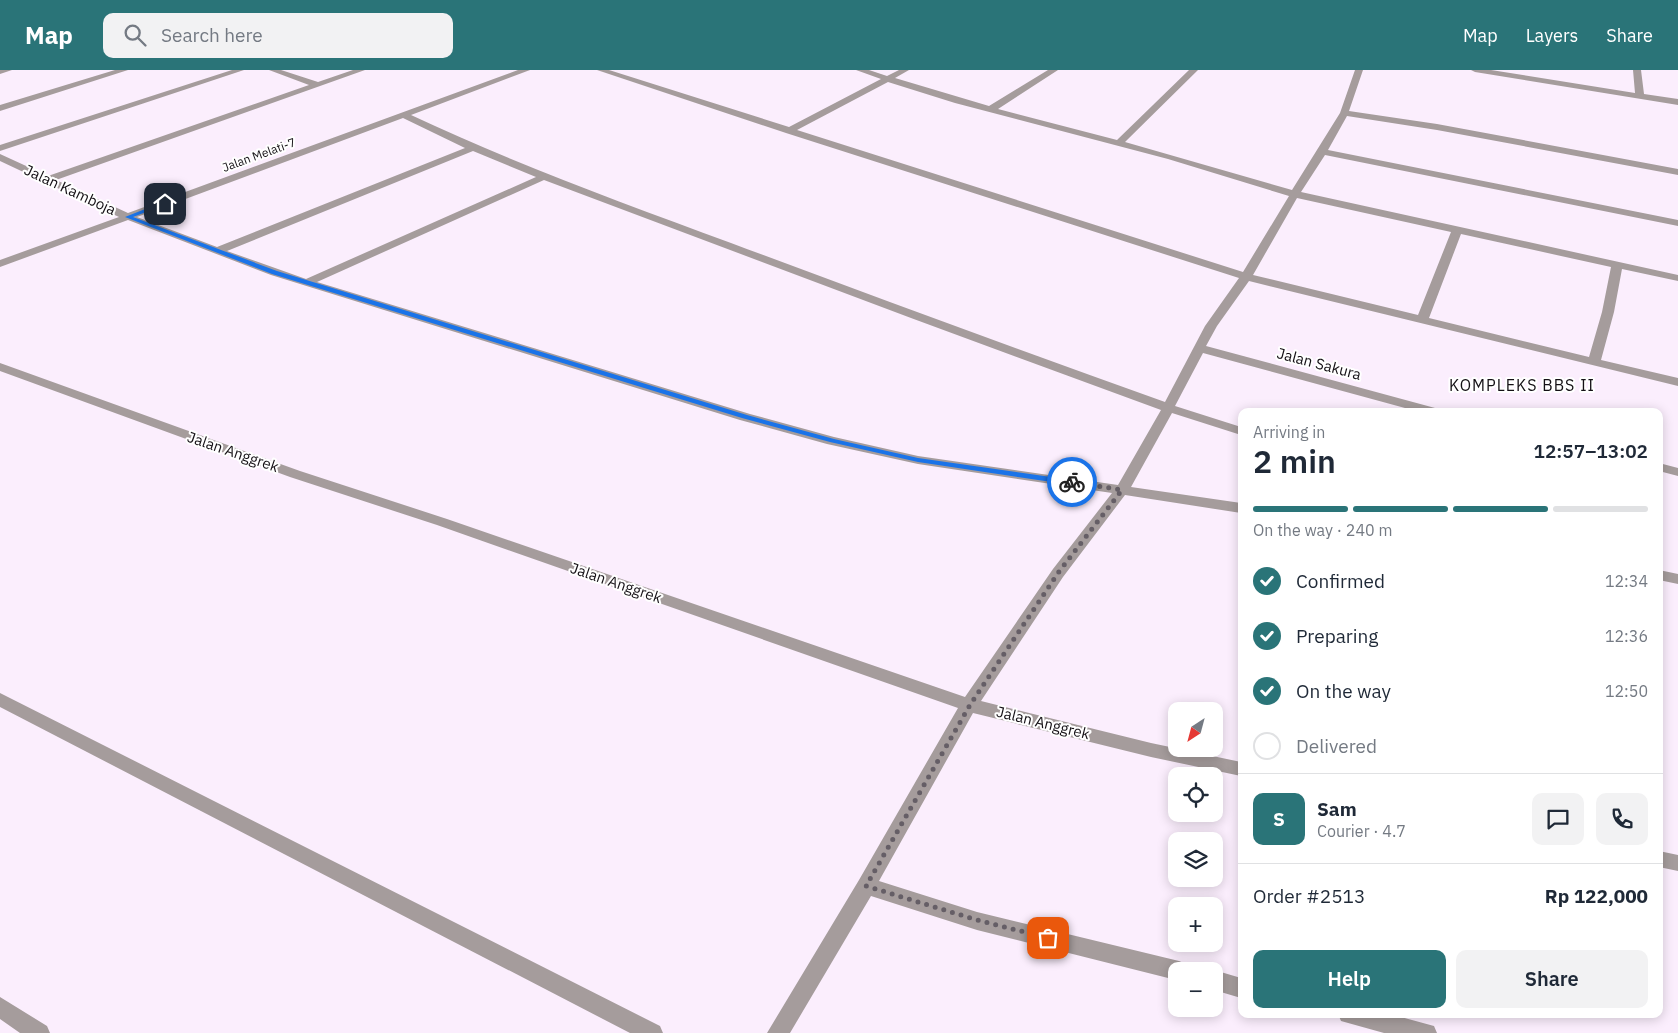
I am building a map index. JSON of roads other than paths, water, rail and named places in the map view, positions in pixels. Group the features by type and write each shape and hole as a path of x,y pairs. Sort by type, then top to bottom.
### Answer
{"street":[{"path":"0,72 8,70"},
{"path":"0,108 124,70"},
{"path":"0,148 240,70"},
{"path":"273,70 317,85"},
{"path":"49,179 362,70"},
{"name":"Jalan Melati-7","path":"0,264 526,70"},
{"path":"600,70 1246,277 1678,382"},
{"path":"860,70 991,109 1119,143 1294,194 1678,278"},
{"path":"789,131 905,70"},
{"path":"991,109 1054,70"},
{"path":"1119,143 1194,70"},
{"path":"778,1033 866,886 970,705 1058,573 1122,490 1211,326 1246,277 1294,194 1322,152 1344,113 1360,70"},
{"path":"1474,70 1515,73 1678,102"},
{"path":"1637,70 1640,96"},
{"path":"1344,113 1437,127 1678,172"},
{"path":"405,116 473,148 544,177 915,316 1168,408 1238,430"},
{"path":"217,251 473,148"},
{"path":"1322,152 1678,223"},
{"name":"Jalan Kamboja","path":"0,157 128,217 306,283 745,417 832,441 918,460 1238,508"},
{"path":"306,283 544,177"},
{"path":"1422,321 1457,230"},
{"path":"1594,362 1608,312 1617,265"},
{"name":"Jalan Sakura","path":"1199,348 1419,408"},
{"name":"Jalan Anggrek","path":"0,367 295,474 442,522 970,705 1151,750 1238,768"},
{"path":"1663,468 1678,472"},
{"path":"1663,576 1678,579"},
{"path":"0,699 652,1033"},
{"path":"1663,860 1678,863"},
{"path":"866,886 977,920 1168,968"},
{"path":"1223,983 1238,987"},
{"path":"0,1007 40,1033"},
{"path":"1365,1018 1426,1033"}],"district":[{"name":"KOMPLEKS BBS II","path":"1522,385"}]}
